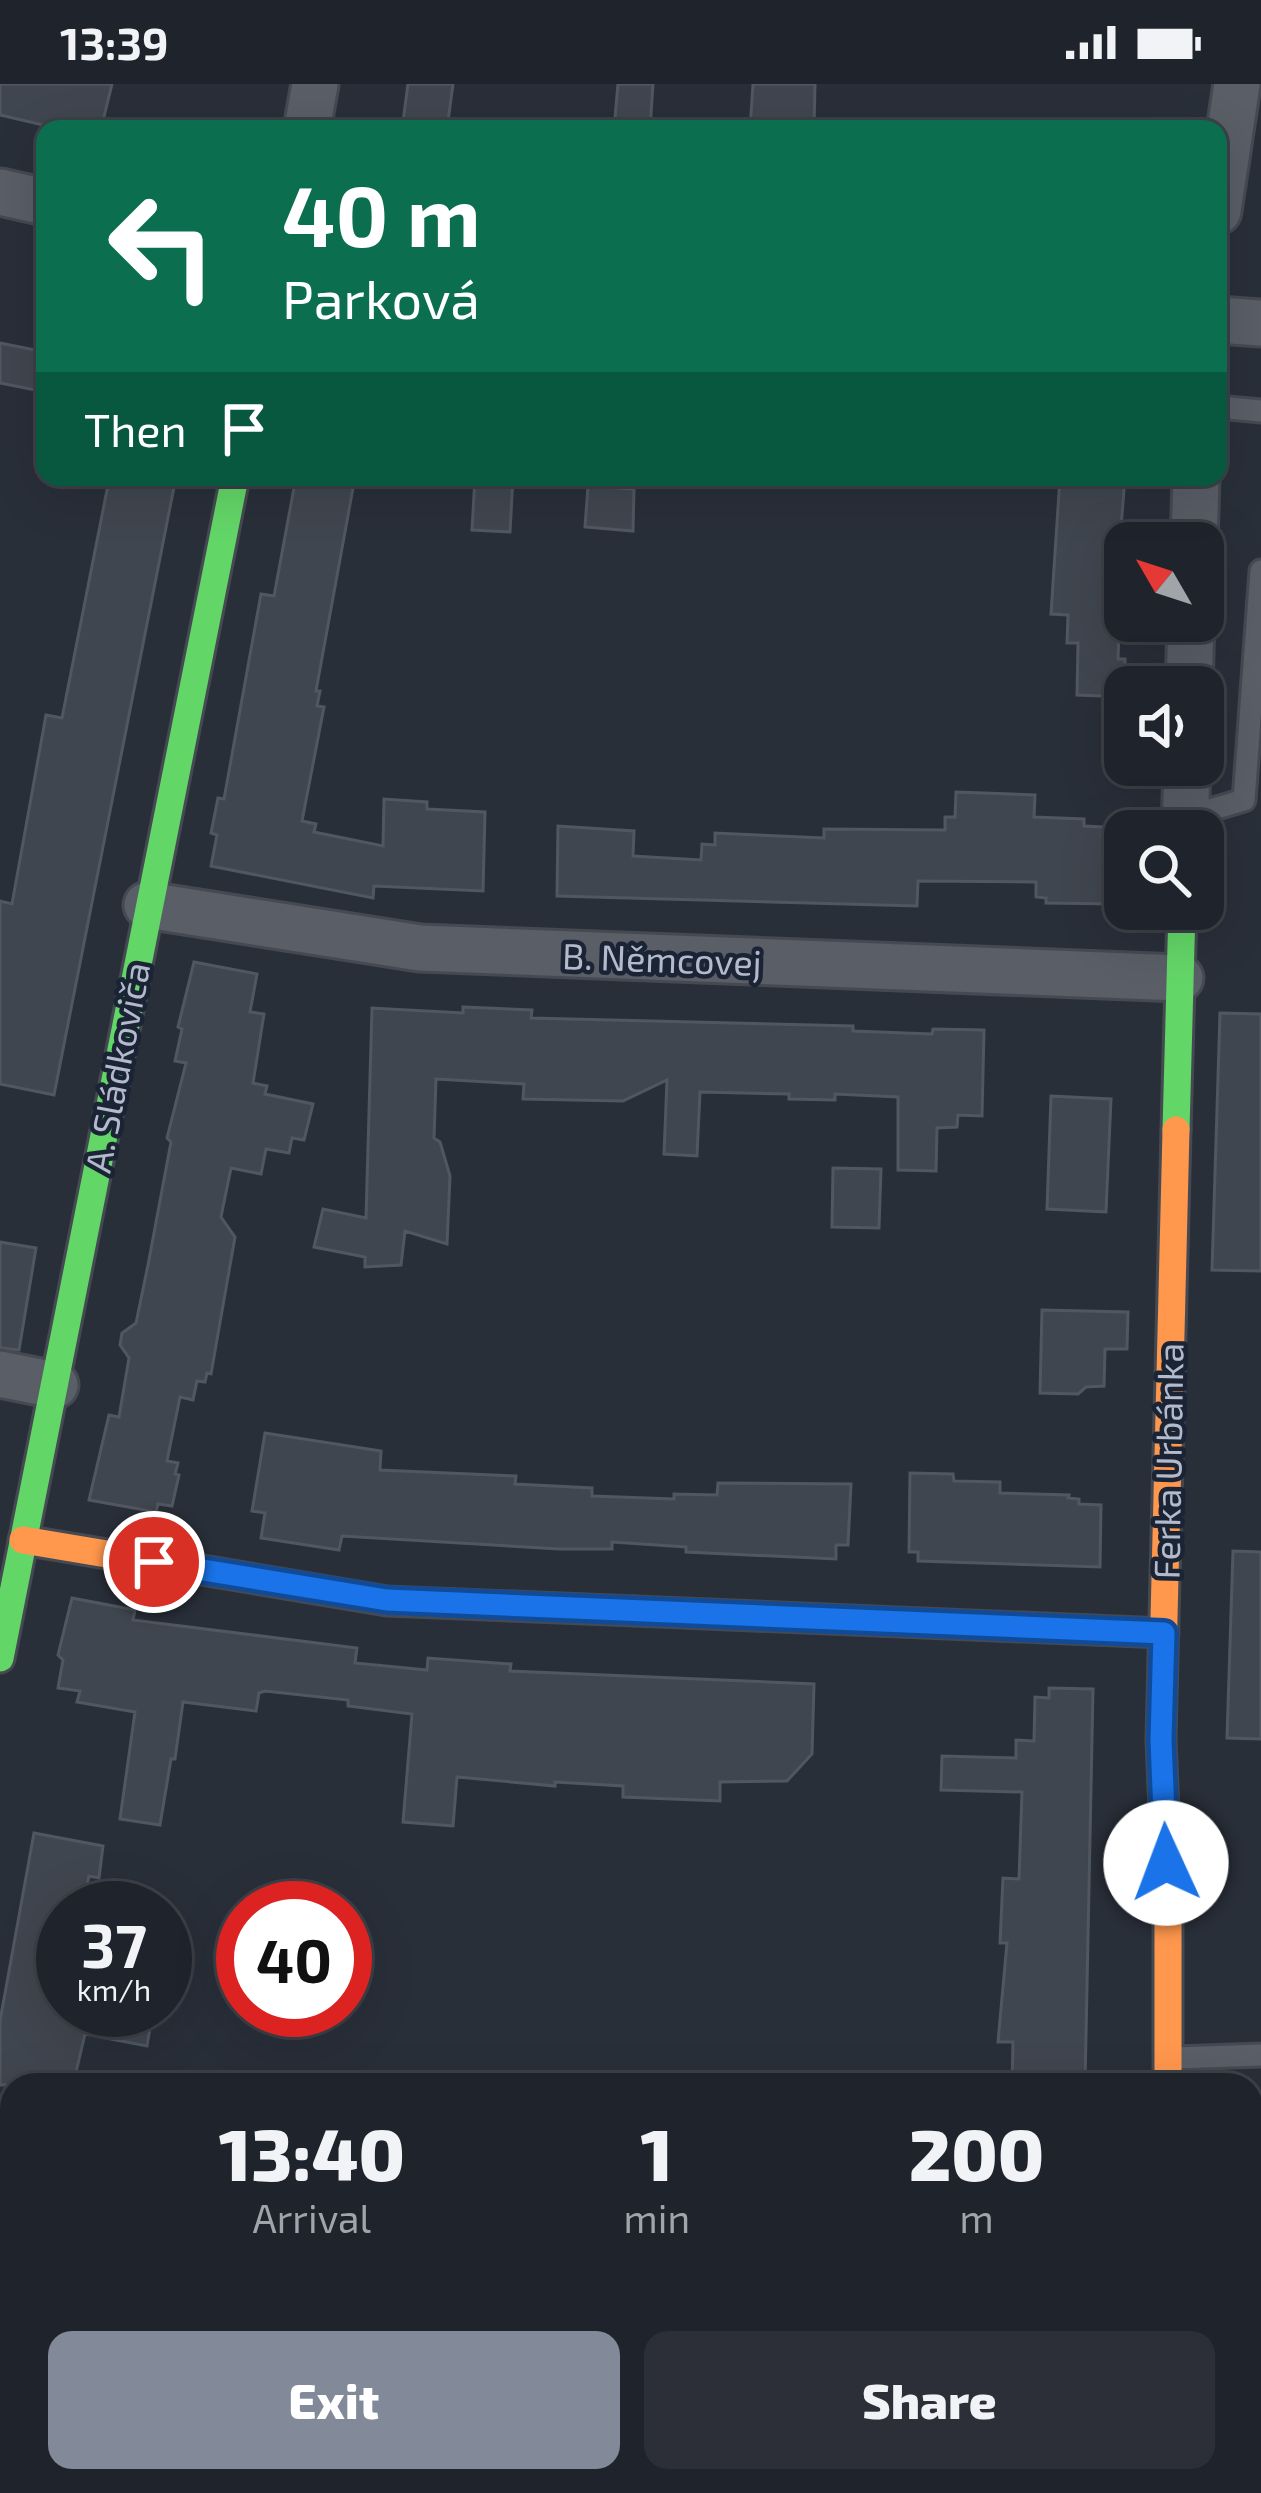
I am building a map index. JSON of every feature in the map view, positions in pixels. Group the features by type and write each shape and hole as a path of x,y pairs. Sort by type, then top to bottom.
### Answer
{"street":[{"path":"309,120 315,84"},
{"path":"1227,151 1237,84"},
{"path":"0,192 36,200"},
{"path":"1227,320 1261,322"},
{"name":"A. Sládkoviča","path":"0,1658 234,486"},
{"path":"1195,522 1196,486"},
{"name":"B. Němcovej","path":"147,905 420,948 1180,978"},
{"name":"Ferka Urbánka","path":"1168,2072 1161,1740 1181,930"},
{"path":"0,1374 55,1385"},
{"path":"23,1540 387,1600 1164,1633"}],"lane":[{"path":"1227,407 1261,411"},
{"path":"1219,810 1244,800 1261,571"},
{"path":"1168,2072 1261,2055"}],"building":[{"path":"0,84 112,84 103,120 36,123 0,115"},
{"path":"408,84 453,84 448,120 403,120"},
{"path":"618,84 653,84 651,120 615,120"},
{"path":"753,84 815,84 814,120 751,120"},
{"path":"0,343 36,350 36,390 0,383"},
{"path":"108,486 174,486 54,1095 0,1084 0,901 12,904 46,715 62,718"},
{"path":"294,486 353,486 316,691 320,691 317,706 324,707 302,821 316,824 314,832 383,846 384,799 427,802 427,809 485,812 483,891 374,886 373,898 211,866 217,835 211,833 218,798 224,799 261,594 274,596"},
{"path":"474,486 513,486 510,532 472,530"},
{"path":"588,486 634,489 633,531 585,527"},
{"path":"1059,486 1124,486 1121,522 1104,522 1104,642 1119,642 1118,659 1125,659 1125,666 1104,666 1104,696 1077,695 1078,643 1067,643 1068,615 1051,614"},
{"path":"956,792 1035,795 1034,817 1084,819 1084,826 1103,827 1104,904 1046,903 1046,898 1036,897 1036,882 918,881 917,906 557,896 558,826 634,831 633,856 701,860 702,844 715,845 715,833 824,838 824,829 945,830 945,817 955,817"},
{"path":"194,962 257,974 250,1012 264,1014 253,1083 267,1086 265,1094 313,1104 304,1140 292,1138 289,1153 266,1149 261,1174 231,1168 221,1217 235,1237 211,1374 207,1373 205,1382 197,1381 193,1400 180,1397 167,1461 178,1463 175,1474 179,1475 172,1506 158,1504 156,1512 89,1500 109,1415 119,1417 129,1358 120,1345 122,1333 136,1323 148,1265 171,1142 167,1138 186,1063 175,1061"},
{"path":"463,1007 532,1010 531,1018 853,1026 853,1031 932,1034 933,1029 984,1030 982,1116 958,1115 957,1127 937,1128 936,1171 898,1170 898,1097 835,1094 835,1100 789,1099 789,1094 700,1092 697,1156 664,1154 667,1080 623,1101 523,1099 524,1084 436,1079 434,1138 440,1142 450,1176 447,1244 405,1231 401,1265 365,1267 365,1257 314,1247 323,1209 366,1218 372,1008 463,1013"},
{"path":"1220,1013 1261,1014 1261,1271 1212,1270"},
{"path":"1051,1096 1111,1099 1106,1212 1047,1209"},
{"path":"833,1168 881,1169 879,1228 832,1227"},
{"path":"0,1242 36,1248 19,1350 0,1348"},
{"path":"1042,1310 1128,1312 1127,1349 1105,1349 1104,1386 1086,1387 1078,1394 1040,1393"},
{"path":"265,1433 381,1451 380,1470 516,1476 515,1484 592,1488 592,1496 674,1499 674,1494 717,1495 718,1483 851,1484 848,1545 836,1545 836,1559 686,1552 686,1547 612,1542 612,1549 559,1549 342,1536 339,1550 261,1538 265,1513 252,1511"},
{"path":"910,1473 953,1474 954,1481 1000,1482 1000,1493 1069,1495 1079,1499 1079,1504 1101,1505 1100,1567 918,1561 918,1552 909,1552"},
{"path":"1233,1551 1261,1552 1261,1739 1227,1738"},
{"path":"72,1598 135,1610 133,1620 357,1648 355,1663 427,1670 428,1658 511,1664 510,1671 814,1684 812,1754 787,1781 720,1782 720,1801 623,1797 623,1786 555,1782 555,1786 457,1777 453,1826 403,1822 412,1714 348,1706 348,1700 265,1691 259,1693 256,1711 183,1702 160,1825 120,1819 135,1712 77,1702 80,1691 58,1688 63,1660 58,1655"},
{"path":"1049,1688 1093,1689 1085,2073 1012,2073 1013,2042 998,2042 1007,1943 1000,1943 1003,1878 1019,1879 1022,1792 941,1790 942,1756 1016,1758 1016,1740 1034,1741 1035,1697 1049,1698"},
{"path":"34,1833 103,1846 99,1878 36,1881 36,2037 84,2037 76,2073 0,2073 0,2021"},
{"path":"100,2037 148,2037 147,2046"}],"traffic: fast":[{"path":"0,1658 233,486"},
{"path":"1176,1130 1181,930"},
{"path":"635,1611 1164,1633"}],"traffic: slow":[{"path":"1168,2073 1161,1740 1176,1130"},
{"path":"23,1540 387,1601 635,1611"}],"route":[{"path":"154,1562 387,1600 1164,1633 1161,1740 1166,1863"}]}
